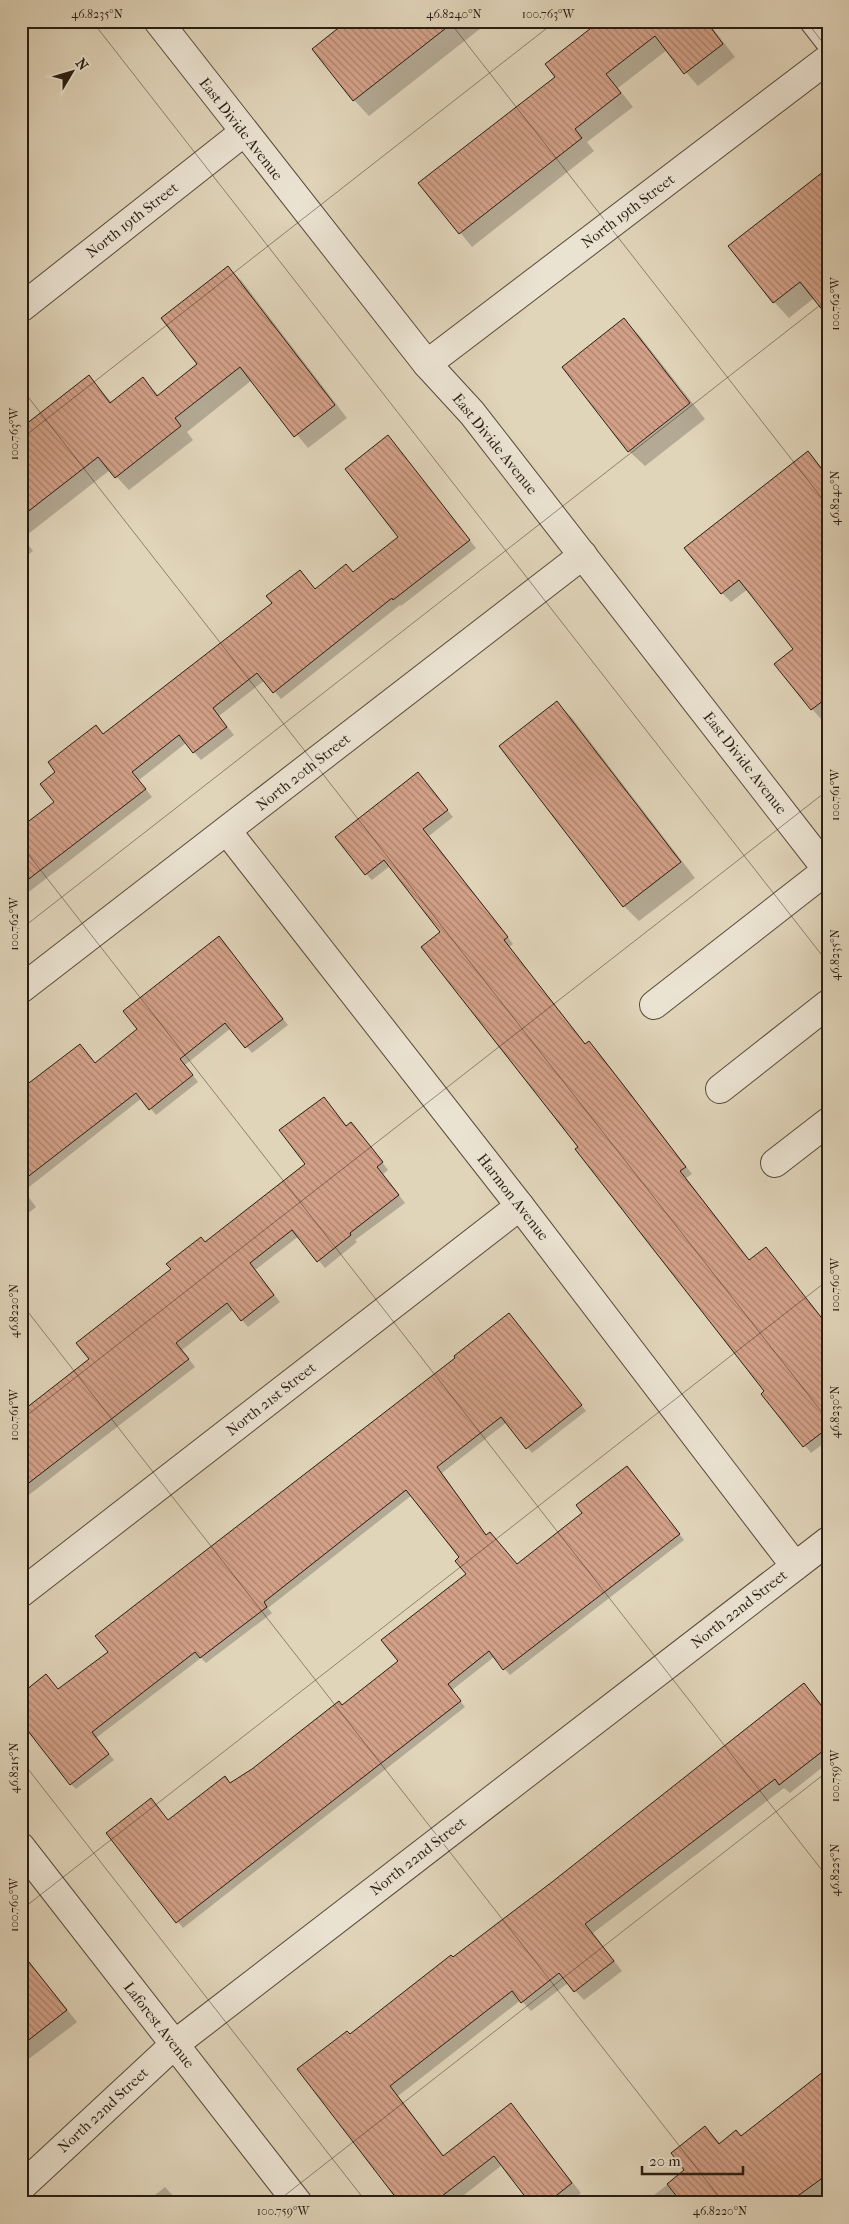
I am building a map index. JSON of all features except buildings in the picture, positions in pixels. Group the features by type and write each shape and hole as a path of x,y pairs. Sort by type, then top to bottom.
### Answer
{"street":[{"name":"East Divide Avenue","path":"158,21 427,364 472,413 828,870"},
{"path":"814,21 828,39"},
{"name":"North 19th Street","path":"427,364 828,59"},
{"name":"North 19th Street","path":"21,308 244,132"},
{"name":"North 20th Street","path":"21,989 583,555"},
{"name":"Harmon Avenue","path":"227,831 520,1206 795,1566"},
{"path":"654,1005 828,870"},
{"path":"720,1089 828,1004"},
{"path":"775,1162 828,1122"},
{"name":"North 21st Street","path":"21,1593 520,1206"},
{"name":"North 22nd Street","path":"21,2187 175,2044 828,1541"},
{"name":"Laforest Avenue","path":"21,1847 298,2203"}]}
